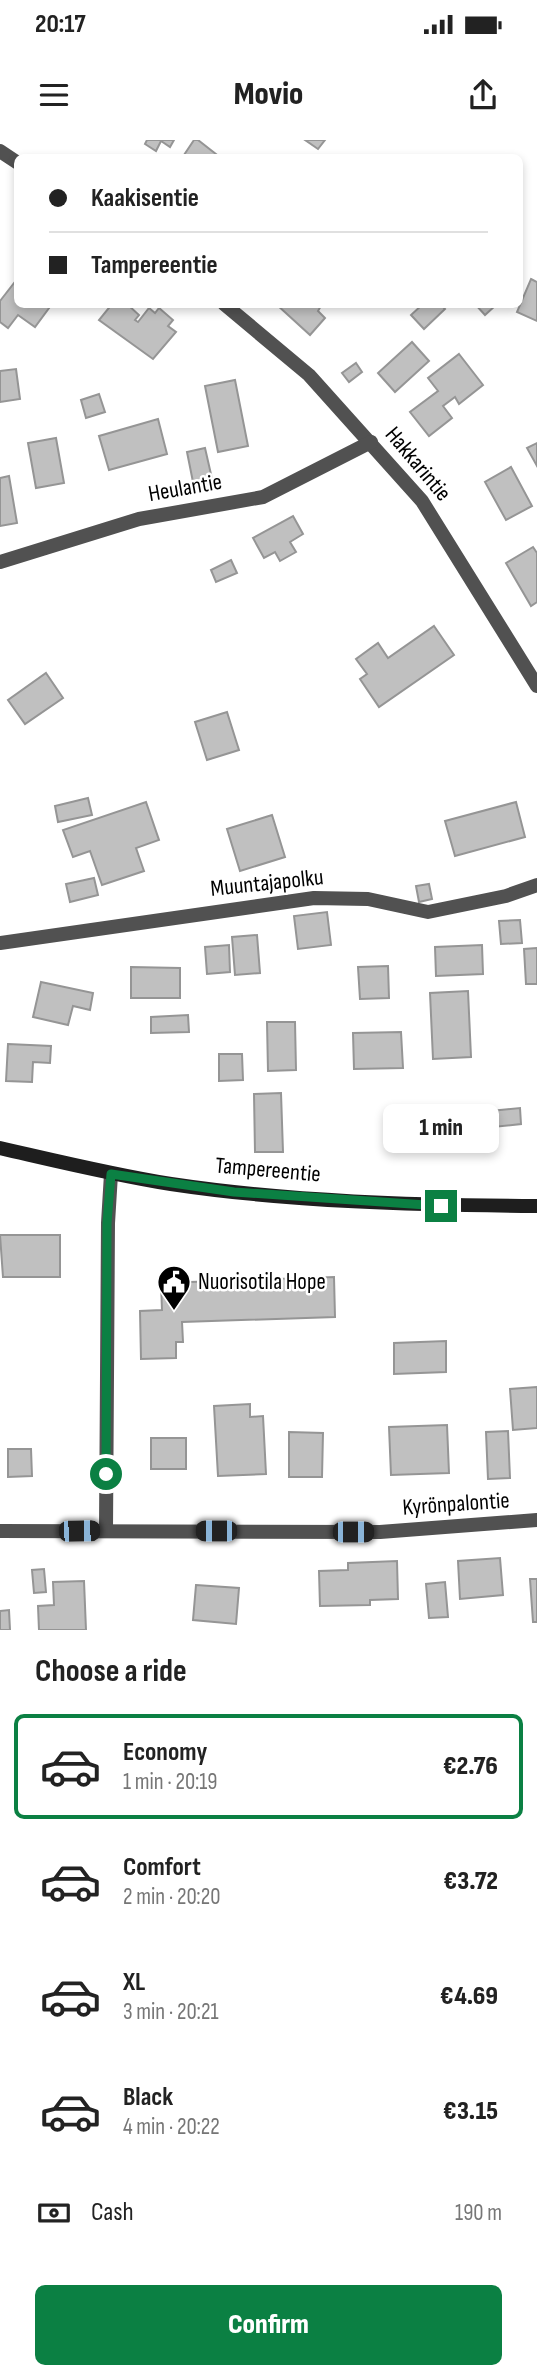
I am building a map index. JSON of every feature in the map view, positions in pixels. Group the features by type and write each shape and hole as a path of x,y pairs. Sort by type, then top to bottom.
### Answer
{"main road":[{"name":"Tampereentie","path":"0,1148 111,1174 234,1192 441,1206 537,1206"}],"street":[{"name":"Hakkarintie","path":"229,308 309,375 371,442 440,526 537,686"},
{"name":"Heulantie","path":"0,562 139,519 263,497 371,442"},
{"name":"Muuntajapolku","path":"0,943 314,898 368,899 428,912 506,896 537,885"},
{"path":"106,1530 107,1223 111,1174"},
{"name":"Kyrönpalontie","path":"0,1531 380,1532 537,1520"}],"building":[{"path":"147,140 174,140 170,147 161,141 156,151 145,144"},
{"path":"194,140 198,140 216,154 185,154"},
{"path":"305,140 325,140 318,149"},
{"path":"531,279 537,282 537,321 517,312 519,308 523,308 523,298"},
{"path":"14,283 14,308 49,308 35,327 18,315 8,328 0,322 0,301"},
{"path":"109,308 131,308 139,315 135,320 138,322 149,308 155,313 159,308 173,320 168,326 176,332 153,359 99,320"},
{"path":"280,308 320,308 318,311 325,318 310,335"},
{"path":"419,308 445,309 424,329 411,315"},
{"path":"479,308 493,308 485,315"},
{"path":"412,342 429,361 395,392 378,373"},
{"path":"459,354 483,385 459,404 455,397 443,406 452,418 429,436 410,412 438,391 428,378"},
{"path":"356,363 362,372 349,382 342,373"},
{"path":"16,369 20,399 0,402 0,371"},
{"path":"235,380 248,446 218,452 205,386"},
{"path":"99,394 105,412 86,418 81,400"},
{"path":"158,419 167,454 109,470 99,436"},
{"path":"56,438 64,483 36,488 28,443"},
{"path":"537,443 537,466 527,448"},
{"path":"205,448 213,483 194,487 187,452"},
{"path":"511,467 532,506 506,520 485,482"},
{"path":"9,476 17,523 0,526 0,478"},
{"path":"293,516 303,534 290,542 296,552 280,561 275,552 264,558 253,538"},
{"path":"533,547 537,553 537,602 531,606 506,563"},
{"path":"231,560 237,573 216,582 211,570"},
{"path":"434,626 454,655 379,707 360,679 367,674 356,659 378,643 388,658"},
{"path":"46,673 63,698 25,724 8,700"},
{"path":"227,712 239,750 207,760 195,722"},
{"path":"88,798 92,815 58,822 55,806"},
{"path":"146,802 159,840 136,848 144,871 102,885 90,851 73,857 63,830"},
{"path":"516,802 525,837 455,856 445,821"},
{"path":"272,815 285,857 240,871 227,829"},
{"path":"94,878 98,895 70,902 66,884"},
{"path":"429,884 432,899 419,902 416,886"},
{"path":"327,912 331,945 298,949 294,916"},
{"path":"520,920 522,943 501,944 499,921"},
{"path":"257,935 260,973 235,975 232,937"},
{"path":"229,945 230,972 207,974 205,947"},
{"path":"482,945 483,974 436,976 435,947"},
{"path":"537,948 537,984 526,984 524,949"},
{"path":"388,966 389,998 360,999 358,967"},
{"path":"131,967 180,968 180,998 131,998"},
{"path":"41,982 93,993 90,1010 73,1006 68,1025 33,1017"},
{"path":"468,991 471,1057 433,1059 430,993"},
{"path":"188,1015 189,1032 151,1033 151,1017"},
{"path":"267,1022 295,1022 296,1070 268,1071"},
{"path":"401,1032 403,1068 354,1069 353,1033"},
{"path":"8,1044 51,1046 50,1063 33,1062 32,1082 6,1081"},
{"path":"219,1054 242,1054 243,1080 219,1081"},
{"path":"281,1093 283,1152 255,1152 254,1094"},
{"path":"520,1108 521,1124 493,1127 491,1111"},
{"path":"460,1115 462,1139 433,1141 431,1118"},
{"path":"0,1235 60,1235 60,1277 3,1277"},
{"path":"334,1277 335,1317 182,1322 183,1342 176,1342 176,1358 141,1359 140,1311 162,1310 161,1283"},
{"path":"446,1341 446,1372 394,1374 394,1343"},
{"path":"537,1387 537,1428 513,1430 510,1389"},
{"path":"250,1404 250,1417 263,1416 266,1474 218,1476 214,1406"},
{"path":"447,1425 449,1473 391,1475 389,1427"},
{"path":"508,1431 510,1478 488,1479 486,1432"},
{"path":"289,1432 323,1433 322,1477 289,1477"},
{"path":"151,1438 186,1438 186,1469 151,1469"},
{"path":"8,1449 31,1449 32,1476 8,1477"},
{"path":"500,1558 503,1595 460,1599 458,1561"},
{"path":"397,1561 398,1599 370,1600 370,1605 320,1606 319,1571 348,1570 348,1563"},
{"path":"44,1569 46,1592 34,1593 32,1570"},
{"path":"530,1579 537,1579 537,1622 533,1622"},
{"path":"84,1581 86,1630 39,1630 38,1606 54,1605 53,1582"},
{"path":"445,1582 448,1617 429,1618 426,1584"},
{"path":"196,1585 239,1588 236,1624 193,1620"},
{"path":"9,1610 10,1630 0,1630 0,1611"}],"place":[{"name":"Nuorisotila Hope","path":"174,1312"}],"route":[{"path":"106,1474 107,1223 111,1174 234,1192 441,1206"}]}
